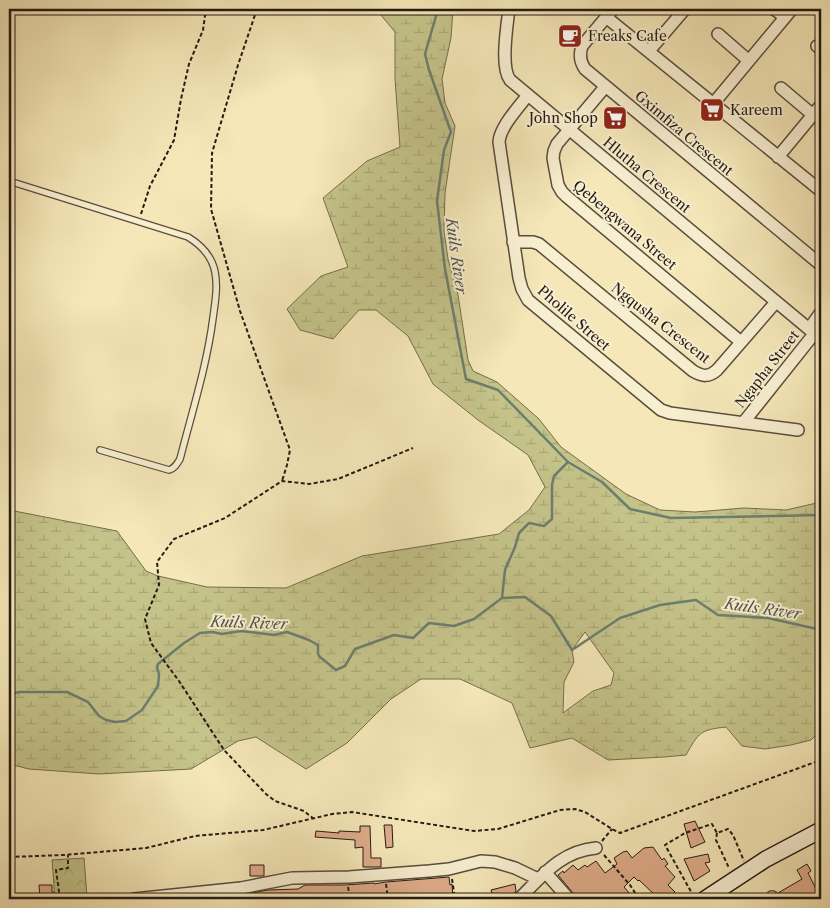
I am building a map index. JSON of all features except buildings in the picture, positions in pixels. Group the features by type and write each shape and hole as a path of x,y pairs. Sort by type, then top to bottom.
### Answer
{"main road":[{"path":"705,899 766,859 821,830"}],"street":[{"name":"Hlutha Crescent","path":"509,9 505,60 510,80 815,334"},
{"path":"649,51 686,9"},
{"path":"713,104 788,13 774,9"},
{"path":"610,13 649,51 820,189"},
{"name":"Gximfiza Crescent","path":"610,13 582,46 580,56 581,64 585,70 821,265"},
{"path":"718,34 749,61"},
{"name":"Qebengwana Street","path":"605,86 557,144 553,154 558,185 562,192 741,342"},
{"path":"781,88 813,115"},
{"name":"Pholile Street","path":"528,96 502,130 499,138 513,242 522,289 528,300 658,408 670,413 798,430"},
{"path":"778,156 821,105"},
{"name":"Ngqusha Crescent","path":"513,242 533,242 539,244 699,374 706,376 717,370 776,302"},
{"name":"Ngapha Street","path":"743,423 815,334 821,312"},
{"path":"519,899 542,876 565,858 576,852 596,848"},
{"path":"134,899 241,888 292,878 429,872 481,861 495,862 542,876 569,899"}],"lane":[{"path":"9,181 188,237 207,252 215,271 216,302 210,340 180,459 170,470 100,450"}],"path":[{"path":"139,222 150,186 174,140 180,99 189,64 203,30 206,9"},
{"path":"258,9 238,65 212,153 211,209 240,311 290,450 282,481"},
{"path":"314,819 304,811 275,801 224,750 151,643 145,619 158,585 157,562 174,539 225,518 282,481 309,484 338,478 413,448"},
{"path":"9,858 146,848 195,836 263,830 332,814 352,812 474,831 498,829 560,810 575,809 585,812 620,832 821,760"},
{"path":"695,899 665,845 685,833 712,824 717,833 716,840 732,873"},
{"path":"596,848 612,829"},
{"path":"717,833 728,829 733,835 740,855 746,865"},
{"path":"60,899 56,870 68,868 68,854"},
{"path":"607,857 639,899"},
{"path":"449,868 455,899"},
{"path":"383,875 388,899"}],"green space":[{"path":"376,9 453,9 451,38 442,79 445,103 455,126 445,193 444,231 448,259 458,295 468,360 473,371 497,382 539,419 561,447 626,494 660,510 695,512 744,508 786,510 821,502 821,730 811,740 765,749 742,746 726,727 717,728 701,734 694,741 686,755 608,760 572,738 530,748 512,703 460,679 421,679 391,699 347,743 306,769 256,737 238,741 191,769 99,774 29,769 9,764 9,510 117,531 146,571 158,576 207,587 286,588 362,556 499,534 529,510 545,487 528,455 478,420 433,384 408,336 376,310 359,310 333,339 300,330 287,309 321,276 348,267 323,198 367,161 400,147 395,79 395,32","holes":["585,632 614,673 611,685 593,691 563,713 564,682 574,662 572,650"]},
{"path":"84,858 87,897 55,899 52,860"}],"waterway":[{"name":"Kuils River","path":"438,9 425,54 451,132 444,150 437,201 445,269 466,379 498,390 568,462 602,482 630,509 671,518 821,515"},
{"name":"Kuils River","path":"502,598 505,570 519,533 529,523 544,526 552,519 552,485 554,476 568,462"},
{"name":"Kuils River","path":"9,694 20,692 67,692 88,702 99,716 106,720 115,722 126,721 142,710 158,686 158,664 200,633 212,632 222,634 241,631 274,635 287,632 318,645 320,657 336,670 345,666 355,649 394,635 413,638 429,623 454,626 474,619 502,598 525,597 551,616 572,650 620,618 660,605 696,600 718,615 768,618 817,629 821,625"}],"place":[{"name":"Freaks Cafe","path":"570,36"},
{"name":"Kareem","path":"712,110"},
{"name":"John Shop","path":"615,118"}]}
